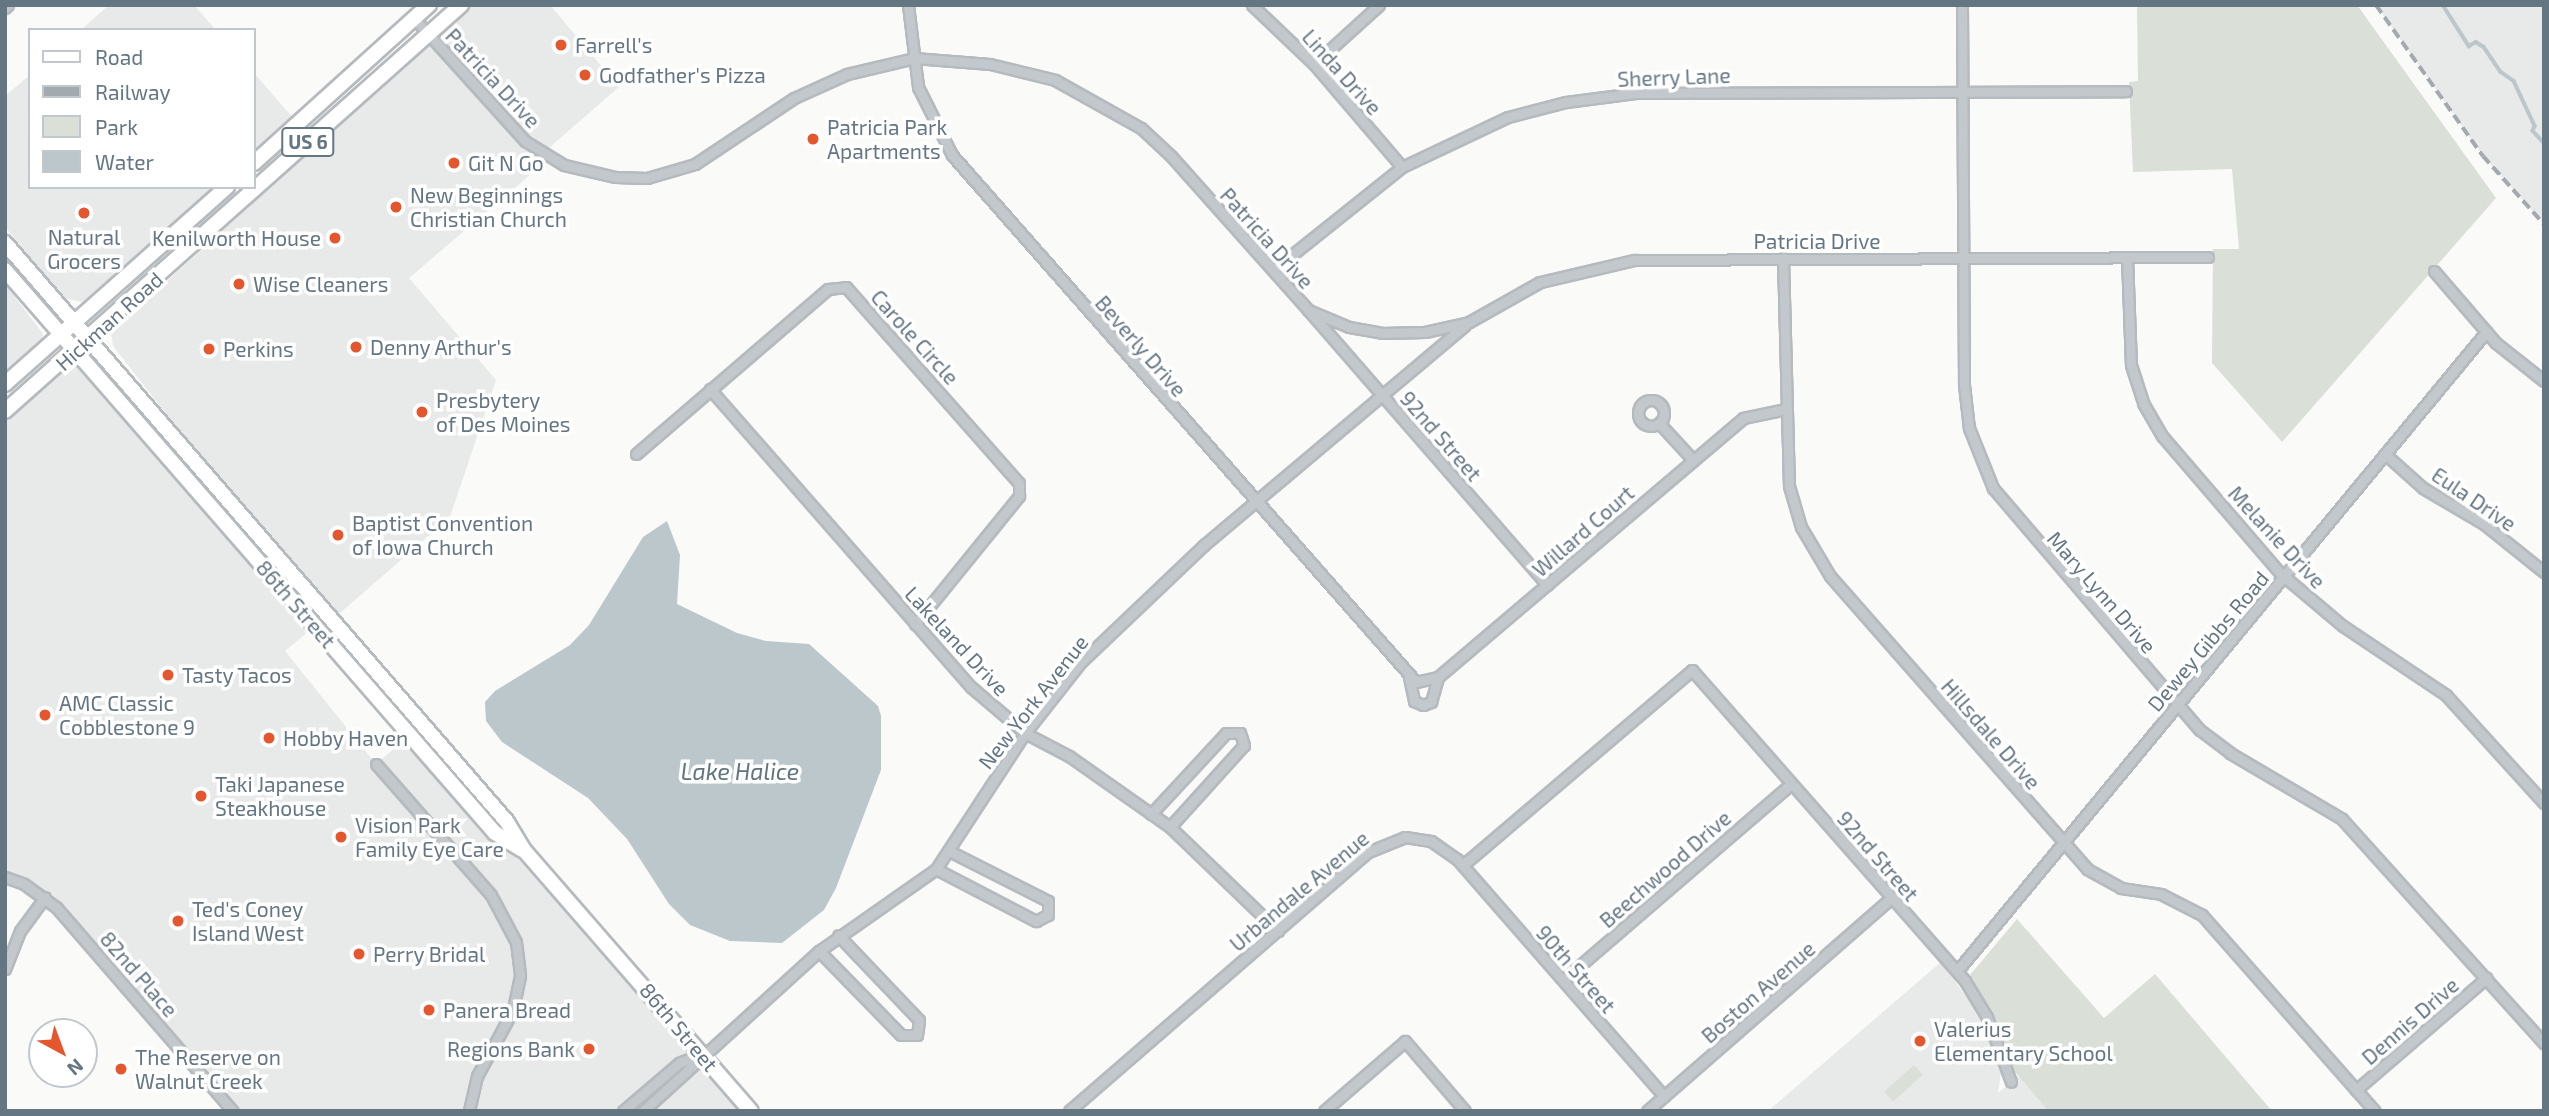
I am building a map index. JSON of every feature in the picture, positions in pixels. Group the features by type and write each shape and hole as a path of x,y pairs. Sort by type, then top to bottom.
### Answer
{"main road":[{"name":"US 6","path":"256,161 429,5"},
{"name":"Hickman Road","path":"5,411 75,352 461,5"},
{"name":"Hickman Road","path":"5,384 77,323 225,189"},
{"name":"86th Street","path":"5,243 507,822 523,849 751,1111"},
{"name":"86th Street","path":"5,270 495,833 523,849"}],"street":[{"name":"Beverly Drive","path":"908,5 914,58 927,111 952,155 1409,677 1415,701 1423,705"},
{"name":"Linda Drive","path":"1252,5 1314,64 1402,167"},
{"path":"1314,64 1379,5"},
{"name":"Mary Lynn Drive","path":"1962,5 1965,407 1983,469 2013,516 2178,704 2230,752 2342,819 2544,1043"},
{"name":"Patricia Drive","path":"414,18 495,111 531,145 564,165 596,175 630,179 695,164 793,98 847,74 914,58 1023,70 1055,80 1114,109 1171,156 1308,310 1349,327 1382,333 1425,332 1469,322 1540,282 1602,264 1783,258 2208,257"},
{"name":"Sherry Lane","path":"1273,270 1402,167 1508,117 1566,103 1635,93 2126,91"},
{"name":"Melanie Drive","path":"2127,257 2128,346 2143,403 2163,437 2284,576 2343,626 2446,695 2544,803"},
{"name":"Hillsdale Drive","path":"1783,258 1789,486 1801,527 1817,556 2063,844 2103,880 2161,894 2202,915 2375,1111"},
{"path":"2434,271 2486,332 2544,381"},
{"name":"Carole Circle","path":"636,454 828,289 841,284 1016,478 1019,496 915,624"},
{"name":"92nd Street","path":"1308,310 1547,585"},
{"name":"New York Avenue","path":"643,1111 689,1073 701,1054 838,935 936,869 951,852 1025,733 1080,663 1139,603 1381,394 1469,322"},
{"name":"Dewey Gibbs Road","path":"1957,971 2486,332"},
{"name":"Lakeland Drive","path":"710,389 971,687 1025,733 1069,756 1170,827 1278,931"},
{"name":"Willard Court","path":"1423,705 1431,702 1438,677 1743,418 1786,409"},
{"path":"1659,423 1693,460"},
{"name":"Eula Drive","path":"2385,454 2423,488 2484,524 2544,572"},
{"name":"92nd Street","path":"1462,865 1692,670 1957,971 1987,1017 2011,1082"},
{"path":"1409,677 1424,684 1438,677"},
{"path":"1151,814 1226,733 1240,733 1244,745 1170,827"},
{"path":"376,764 491,895 516,942 518,992 507,1026 477,1076 469,1111"},
{"name":"Beechwood Drive","path":"1563,980 1791,784"},
{"name":"Urbandale Avenue","path":"1069,1111 1368,852 1391,839 1431,841 1462,865"},
{"path":"936,869 1036,921 1048,915 1048,901 951,852"},
{"name":"90th Street","path":"1462,865 1664,1096"},
{"name":"82nd Place","path":"5,877 45,897 233,1111"},
{"path":"5,969 20,930 45,897"},
{"name":"Boston Avenue","path":"1647,1111 1891,898"},
{"path":"819,951 901,1035 917,1035 919,1020 838,935"},
{"name":"Dennis Drive","path":"2356,1090 2486,978"},
{"path":"1324,1111 1405,1041 1465,1111"},
{"name":"New York Avenue","path":"623,1111 679,1063 701,1054"}],"shaded area":[{"path":"109,5 194,5 214,28 83,28"},
{"path":"470,5 550,5 619,87 543,153 550,158 409,278 496,380 450,517 339,614 189,443 113,346 111,332"},
{"path":"2376,5 2544,5 2544,224 2483,156"},
{"path":"256,75 294,119 256,155"},
{"path":"28,77 28,189 218,189 82,302 64,298 5,227 5,96"},
{"path":"5,284 43,334 41,345 5,377"},
{"path":"75,352 315,626 285,651 376,764 410,735 495,833 523,849 751,1111 233,1111 63,914 5,877 5,411"},
{"name":"Valerius Elementary School","path":"1941,962 1983,1020 2001,1072 1998,1093 2018,1076 2048,1111 1768,1111"}],"green space":[{"path":"2137,5 2357,5 2496,198 2282,442 2212,363 2213,249 2239,249 2232,169 2133,172 2129,82 2138,81"},
{"path":"2017,919 2104,1018 2155,974 2272,1111 2048,1111 2015,1072 1991,1011 1970,975"},
{"path":"1914,1065 1923,1075 1893,1101 1884,1092"}],"water":[{"name":"Lake Halice","path":"667,521 680,555 677,604 737,633 766,641 809,644 878,706 881,716 881,770 836,888 824,910 782,943 730,941 690,925 669,904 627,839 588,798 502,742 486,721 485,702 495,691 570,645 589,625 643,537"}],"waterway":[{"path":"2443,5 2469,46 2476,42 2484,47 2501,72 2514,81 2535,126 2533,131 2544,143"}],"railway":[{"path":"2376,5 2483,156 2544,224"}],"place":[{"name":"Farrell's","path":"561,45"},
{"name":"Godfather's Pizza","path":"585,75"},
{"name":"Patricia Park Apartments","path":"813,139"},
{"name":"Git N Go","path":"454,163"},
{"name":"New Beginnings Christian Church","path":"396,207"},
{"name":"Natural Grocers","path":"84,213"},
{"name":"Kenilworth House","path":"335,238"},
{"name":"Wise Cleaners","path":"239,284"},
{"name":"Denny Arthur's","path":"356,347"},
{"name":"Perkins","path":"209,349"},
{"name":"Presbytery of Des Moines","path":"422,412"},
{"name":"Baptist Convention of Iowa Church","path":"338,535"},
{"name":"Tasty Tacos","path":"168,675"},
{"name":"AMC Classic Cobblestone 9","path":"45,715"},
{"name":"Hobby Haven","path":"269,738"},
{"name":"Taki Japanese Steakhouse","path":"201,796"},
{"name":"Vision Park Family Eye Care","path":"341,837"},
{"name":"Ted's Coney Island West","path":"178,921"},
{"name":"Perry Bridal","path":"359,954"},
{"name":"Panera Bread","path":"429,1010"},
{"name":"Valerius Elementary School","path":"1920,1041"},
{"name":"Regions Bank","path":"589,1049"},
{"name":"The Reserve on Walnut Creek","path":"121,1069"}]}
